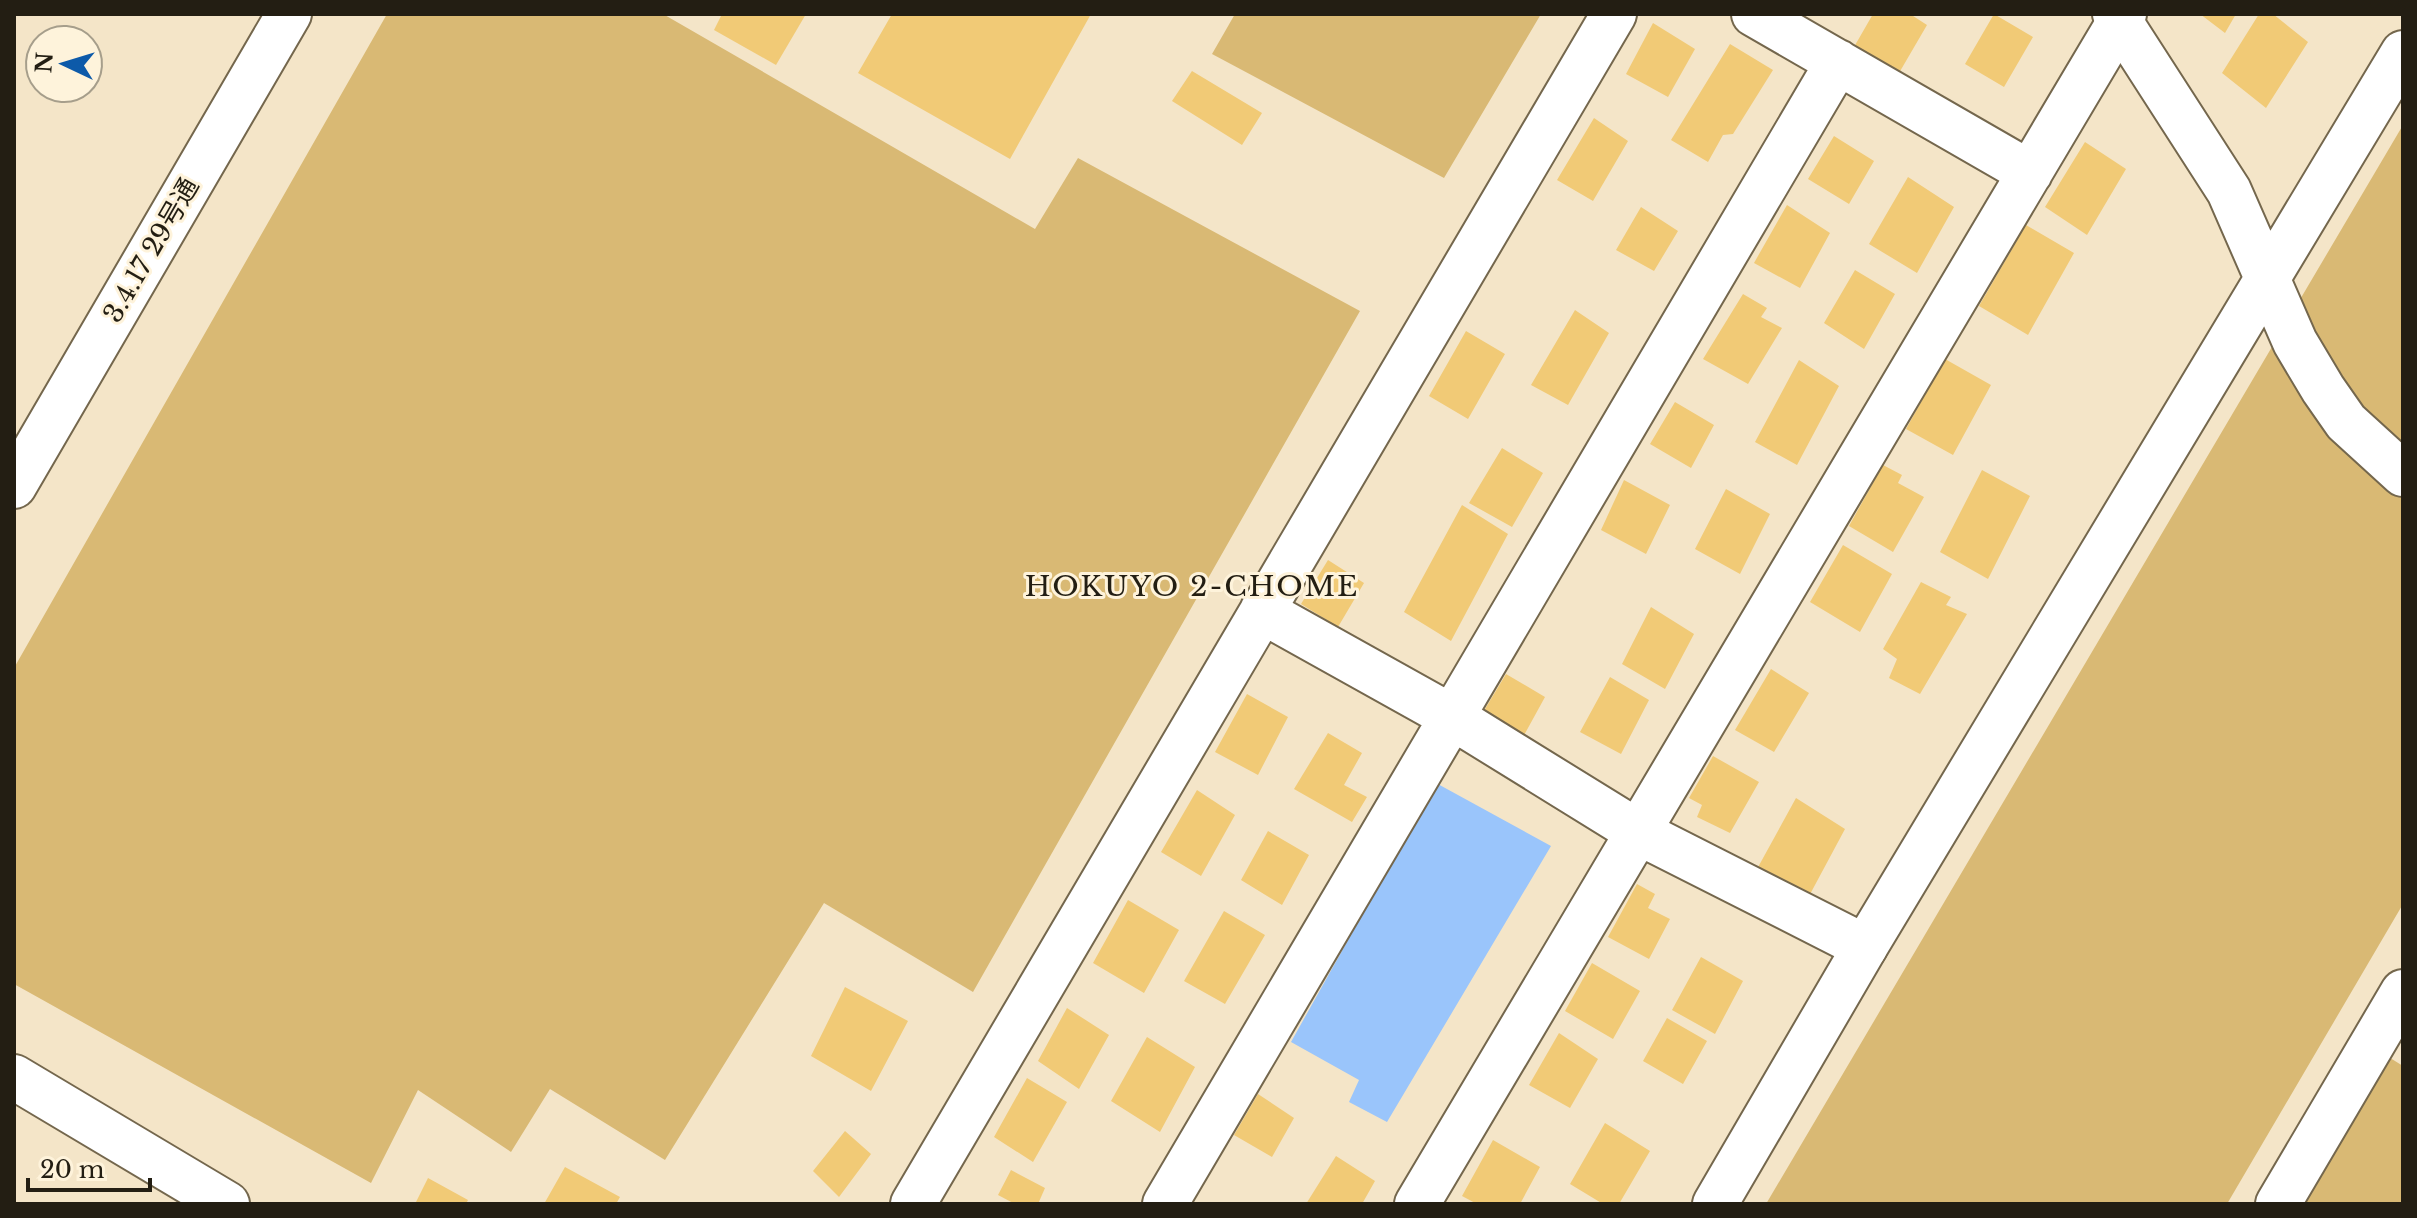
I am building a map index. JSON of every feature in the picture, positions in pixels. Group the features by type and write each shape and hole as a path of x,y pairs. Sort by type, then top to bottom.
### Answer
{"street":[{"name":"3.4.17 29号通","path":"14,486 289,14"},
{"path":"913,1204 1614,14"},
{"path":"1754,14 2030,173"},
{"path":"1417,1204 2030,173 2119,16 2229,191 2295,342 2346,422 2403,474"},
{"path":"1715,1204 1865,947 2403,53"},
{"path":"1165,1204 1838,62"},
{"path":"1262,611 1452,717 1638,832 1865,947"},
{"path":"2278,1204 2391,1040 2403,992"},
{"path":"17,1087 227,1204"}],"shaded area":[{"path":"387,14 663,14 1035,229 1078,158 1360,311 973,992 824,903 665,1160 550,1089 511,1152 418,1090 371,1183 14,984 14,668"},
{"path":"1235,14 1541,14 1444,178 1212,54"},
{"path":"2403,125 2403,904 2227,1204 1766,1204"},
{"path":"2387,1056 2403,1066 2403,1204 2304,1204"}],"water":[{"path":"1436,783 1551,846 1387,1122 1349,1102 1359,1080 1291,1042"}],"building":[{"path":"722,14 806,14 776,65 714,30"},
{"path":"892,14 1091,14 1010,159 858,73"},
{"path":"1873,14 1910,14 1927,25 1899,73 1854,47"},
{"path":"1994,14 2033,37 2004,87 1965,64"},
{"path":"2200,14 2236,14 2225,33"},
{"path":"2259,14 2273,14 2308,42 2266,108 2222,73"},
{"path":"1653,23 1695,49 1668,97 1626,74"},
{"path":"1730,44 1773,70 1733,134 1723,135 1708,162 1671,140"},
{"path":"1192,71 1262,113 1242,145 1172,101"},
{"path":"1594,118 1628,141 1593,201 1557,180"},
{"path":"1834,136 1874,161 1849,204 1808,179"},
{"path":"2085,142 2126,169 2087,235 2045,207"},
{"path":"1908,177 1954,207 1917,273 1869,244"},
{"path":"1787,205 1830,233 1800,288 1754,263"},
{"path":"1641,207 1678,231 1654,271 1616,250"},
{"path":"2026,225 2074,253 2028,335 1979,306"},
{"path":"1855,270 1895,294 1864,349 1824,323"},
{"path":"1743,294 1767,308 1761,317 1782,328 1748,384 1703,359"},
{"path":"1575,310 1609,333 1568,405 1531,385"},
{"path":"1466,331 1505,354 1468,419 1429,396"},
{"path":"1945,359 1991,385 1953,455 1906,429"},
{"path":"1799,360 1839,386 1797,465 1755,442"},
{"path":"1675,402 1714,425 1691,468 1650,444"},
{"path":"1502,448 1543,473 1512,527 1469,503"},
{"path":"1883,465 1902,475 1898,483 1924,497 1893,552 1849,526"},
{"path":"1982,470 2030,496 1988,579 1940,552"},
{"path":"1624,480 1670,505 1646,554 1601,530"},
{"path":"1726,489 1770,514 1740,574 1695,549"},
{"path":"1462,505 1508,534 1451,641 1404,612"},
{"path":"1843,545 1892,574 1860,632 1810,602"},
{"path":"1328,560 1364,583 1338,627 1301,604"},
{"path":"1921,582 1951,597 1946,605 1967,614 1920,694 1889,678 1897,659 1883,649"},
{"path":"1651,607 1694,634 1665,689 1622,664"},
{"path":"1771,669 1809,693 1774,752 1735,730"},
{"path":"1506,674 1545,697 1523,737 1482,714"},
{"path":"1610,677 1649,700 1621,754 1580,732"},
{"path":"1247,694 1288,717 1258,775 1215,752"},
{"path":"1328,733 1362,753 1344,785 1367,797 1352,822 1294,789"},
{"path":"1713,756 1759,782 1730,833 1697,817 1702,805 1689,798"},
{"path":"1197,790 1235,815 1201,876 1161,852"},
{"path":"1796,798 1845,829 1808,898 1757,869"},
{"path":"1268,831 1309,855 1282,905 1241,880"},
{"path":"1637,884 1655,894 1648,908 1670,919 1649,959 1608,937"},
{"path":"1128,900 1179,930 1144,993 1093,963"},
{"path":"1224,911 1265,935 1225,1004 1184,981"},
{"path":"1701,957 1743,981 1715,1034 1672,1010"},
{"path":"1592,963 1640,991 1613,1039 1565,1011"},
{"path":"845,987 908,1021 871,1091 811,1056"},
{"path":"1067,1008 1109,1035 1079,1089 1038,1061"},
{"path":"1667,1018 1707,1041 1683,1084 1643,1061"},
{"path":"1559,1033 1598,1059 1570,1108 1529,1085"},
{"path":"1147,1037 1195,1067 1160,1132 1111,1101"},
{"path":"1027,1078 1067,1102 1033,1162 994,1137"},
{"path":"1258,1094 1294,1118 1272,1157 1234,1135"},
{"path":"1605,1123 1650,1151 1619,1204 1603,1204 1570,1184"},
{"path":"845,1131 871,1154 839,1197 813,1171"},
{"path":"1493,1140 1540,1167 1520,1204 1477,1204 1462,1196"},
{"path":"1336,1156 1375,1181 1362,1204 1306,1204"},
{"path":"565,1167 620,1197 616,1204 544,1204"},
{"path":"1011,1170 1045,1188 1038,1204 1015,1204 998,1195"},
{"path":"428,1178 468,1200 466,1204 415,1204"}],"district":[{"name":"HOKUYO 2-CHOME","path":"1192,586"}]}
